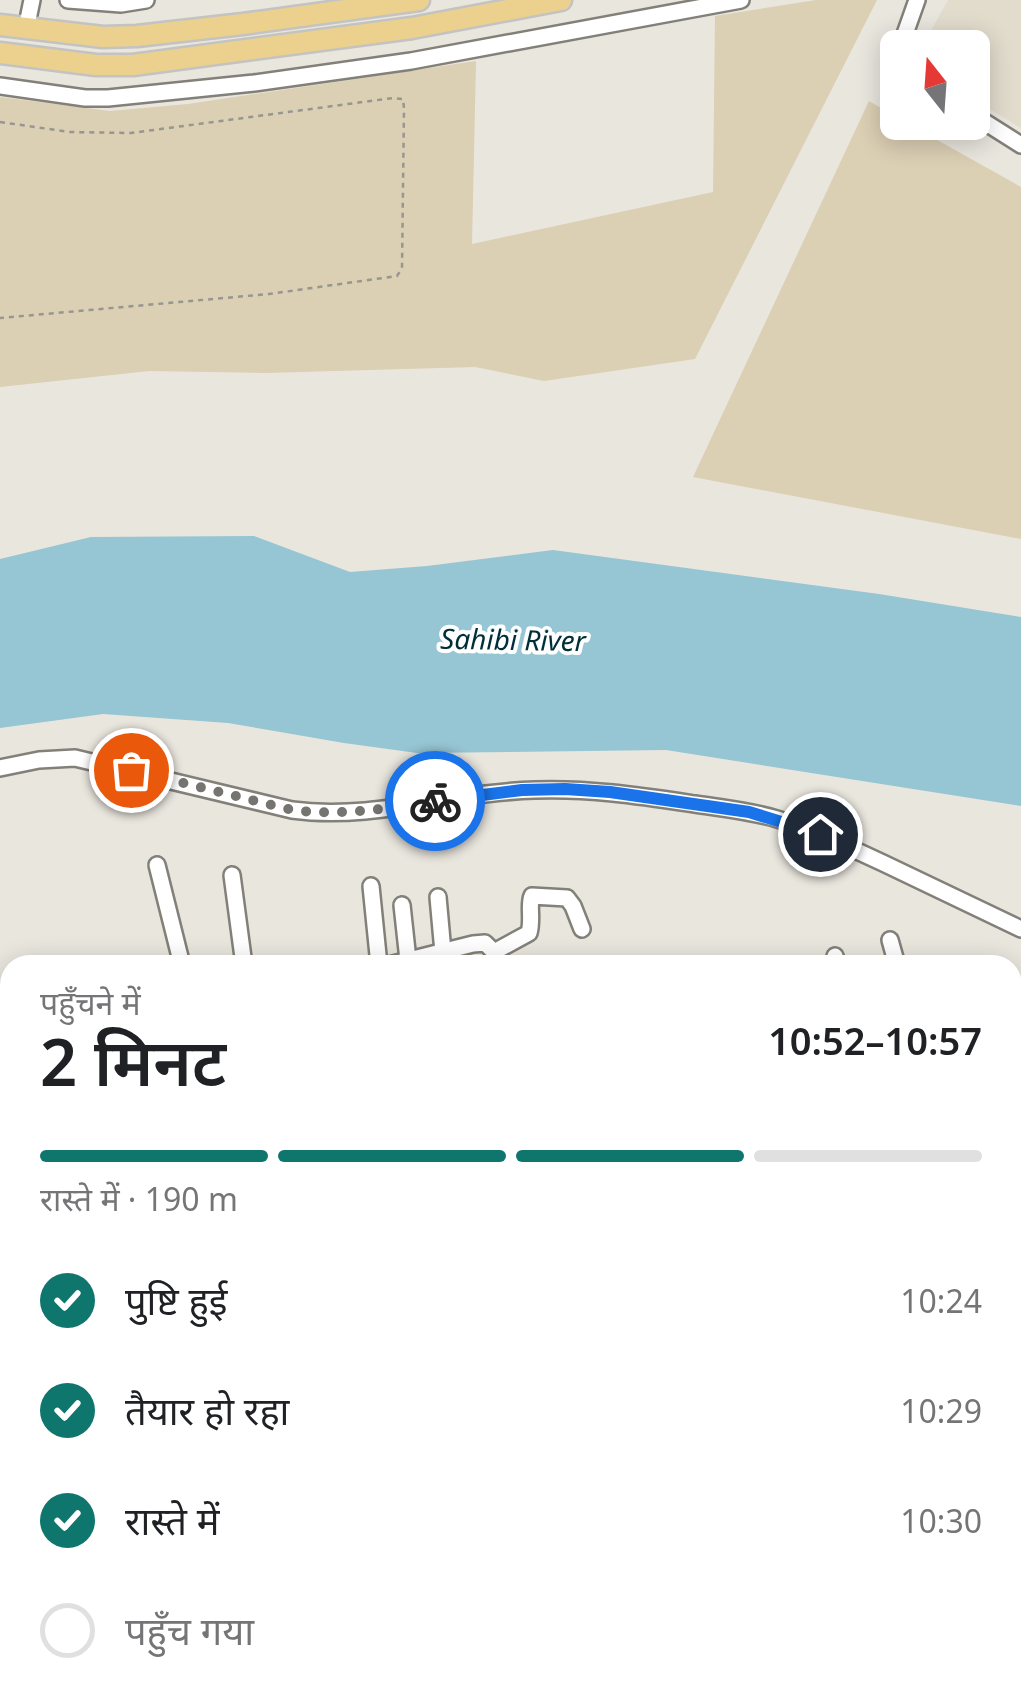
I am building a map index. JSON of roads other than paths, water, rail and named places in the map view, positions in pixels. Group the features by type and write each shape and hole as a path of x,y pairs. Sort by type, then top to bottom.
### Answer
{"main road":[{"path":"0,25 103,37 137,36 419,0"},
{"path":"0,53 96,65 133,65 412,28 561,0"}],"street":[{"path":"26,29 32,0"},
{"path":"68,0 121,4 146,0"},
{"path":"0,86 108,98 254,83 411,60 741,0"},
{"path":"906,30 917,0"},
{"path":"990,125 1021,144"},
{"path":"0,768 75,758 315,813 357,813 466,796 565,789 749,812 820,834 1021,929"},
{"path":"156,865 179,955"},
{"path":"232,874 243,955"},
{"path":"371,886 379,955"},
{"path":"500,955 529,932 532,896 567,898 582,928"},
{"path":"438,897 443,952"},
{"path":"402,905 407,955"},
{"path":"890,940 894,955"},
{"path":"430,955 485,943 494,955"}],"water":[{"name":"Sahibi River","path":"254,536 350,572 553,550 1021,617 1021,806 666,750 417,753 228,723 103,714 0,728 0,559 91,537"}]}
